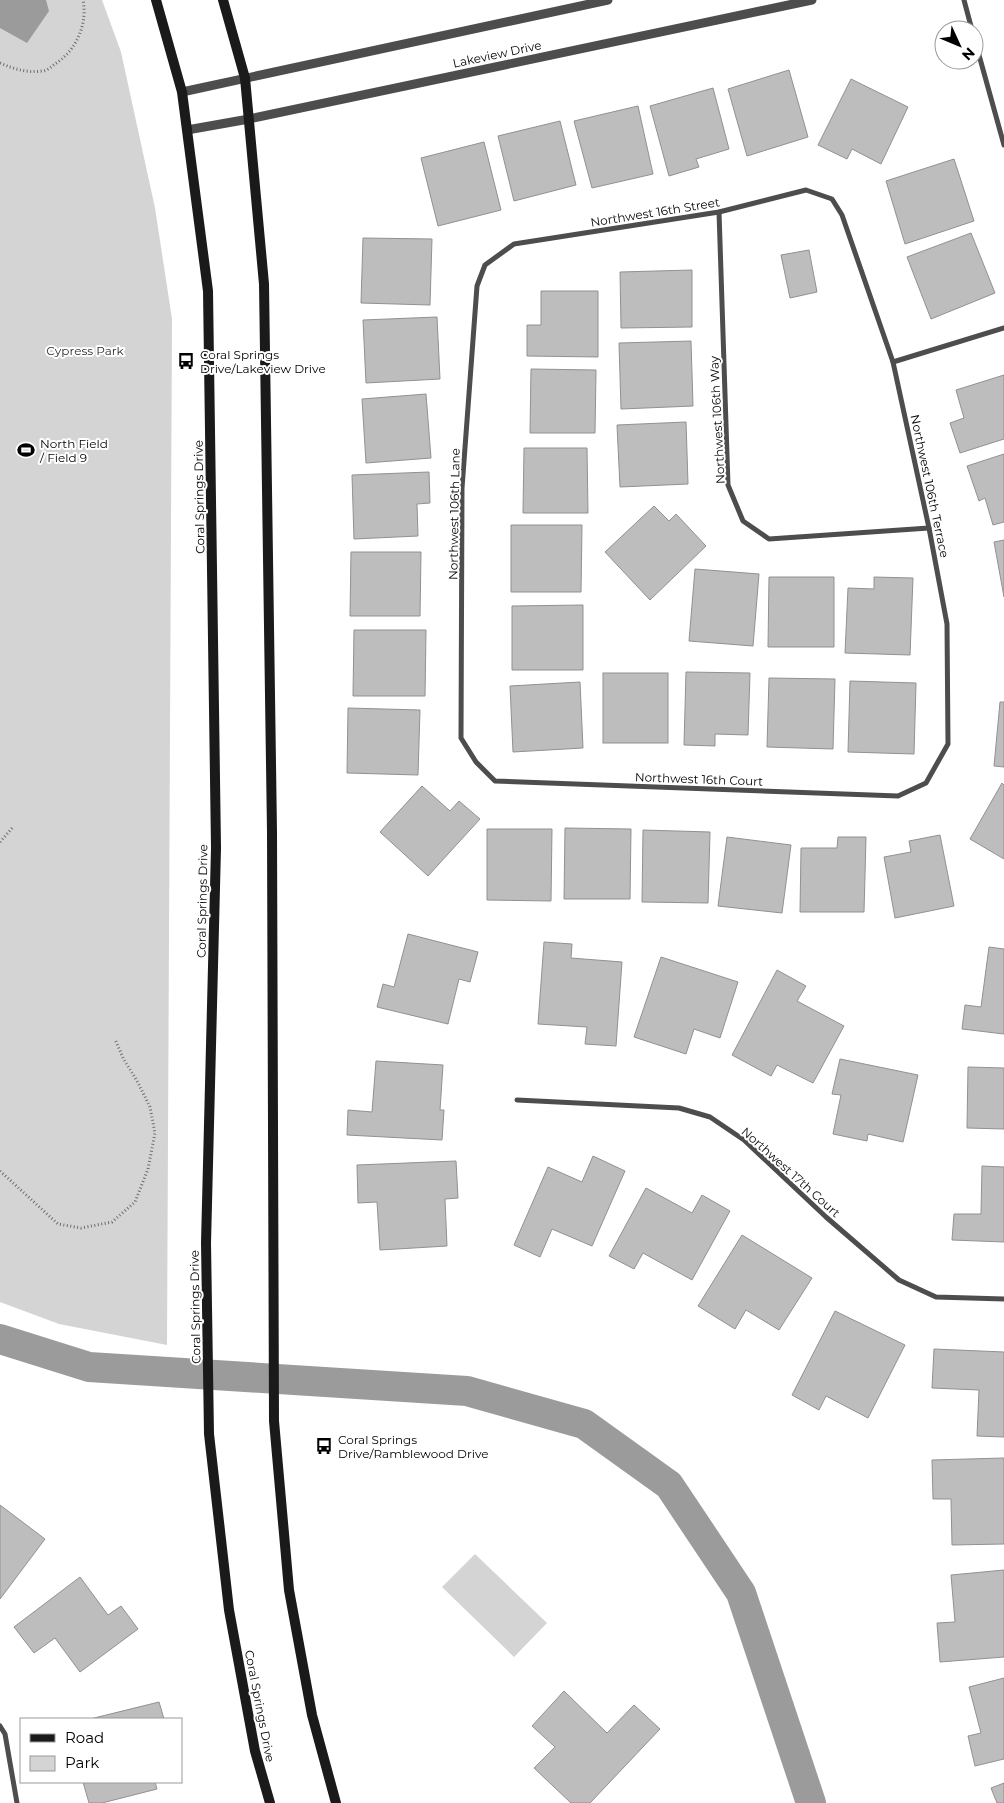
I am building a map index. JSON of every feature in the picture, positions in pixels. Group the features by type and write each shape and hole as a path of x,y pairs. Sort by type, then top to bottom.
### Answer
{"main road":[{"name":"Coral Springs Drive","path":"156,0 182,92 208,291 216,848 206,1243 209,1434 229,1610 255,1751 270,1803"},
{"path":"223,0 246,78 264,284 272,842 274,1421 289,1590 312,1715 336,1803"}],"street":[{"path":"182,92 608,0"},
{"name":"Lakeview Drive","path":"187,130 249,120 812,0"},
{"path":"964,0 969,20"},
{"path":"983,70 1004,145"},
{"name":"Northwest 16th Street","path":"485,265 514,244 719,212 806,190 832,199"},
{"name":"Northwest 106th Terrace","path":"832,199 842,215 893,362 929,528 947,624 948,744 926,783"},
{"name":"Northwest 106th Way","path":"719,212 728,485 743,521 768,539 929,528"},
{"name":"Northwest 106th Lane","path":"476,762 461,738 462,488 477,286 485,265"},
{"path":"893,362 1004,328"},
{"name":"Northwest 16th Court","path":"476,762 495,781 898,796 926,783"},
{"name":"Northwest 17th Court","path":"517,1100 678,1108 710,1117 744,1140 826,1217 899,1280 936,1297 1004,1299"},
{"path":"0,1726 5,1734 17,1803"}],"path":[{"path":"0,63 18,71 44,71 66,57 80,36 85,8 83,0"},
{"path":"0,842 13,827"},
{"path":"0,1171 58,1224 81,1228 112,1222 135,1202 148,1169 155,1133 150,1107 137,1081 122,1058 115,1039"}],"green space":[{"name":"Cypress Park","path":"0,0 102,0 121,52 155,208 172,319 167,1345 59,1324 0,1302"},
{"path":"475,1554 547,1623 514,1657 442,1587"}],"shaded area":[{"path":"0,0 46,0 49,11 27,43 0,28"}],"building":[{"path":"789,70 808,137 747,156 728,89"},
{"path":"851,79 908,107 881,164 852,149 847,159 818,145"},
{"path":"713,88 729,149 696,159 699,167 669,176 650,106"},
{"path":"638,106 653,174 592,188 574,121"},
{"path":"560,121 576,185 514,201 498,136"},
{"path":"484,142 501,210 438,226 421,158"},
{"path":"954,159 974,221 905,244 886,181"},
{"path":"971,233 995,293 931,319 907,257"},
{"path":"363,238 432,239 430,305 361,303"},
{"path":"809,250 817,292 790,298 781,255"},
{"path":"692,270 692,327 621,328 620,272"},
{"path":"541,291 598,291 598,357 527,356 527,325 541,325"},
{"path":"437,317 440,379 366,383 363,320"},
{"path":"691,341 693,406 621,409 619,343"},
{"path":"531,369 596,370 595,433 530,433"},
{"path":"1004,375 1004,439 960,453 950,423 964,418 956,390"},
{"path":"426,394 431,458 366,463 362,399"},
{"path":"686,422 688,484 620,487 617,425"},
{"path":"524,448 587,448 588,513 523,513"},
{"path":"1004,454 1004,522 993,525 985,498 979,501 967,466"},
{"path":"429,472 430,503 417,504 418,536 354,539 352,475"},
{"path":"654,506 669,521 676,514 706,546 650,600 605,552"},
{"path":"511,525 582,525 581,592 511,592"},
{"path":"1004,540 1004,597 994,542"},
{"path":"351,552 421,552 420,616 350,616"},
{"path":"695,569 759,574 753,646 689,641"},
{"path":"769,577 834,577 834,647 768,647"},
{"path":"874,577 913,578 910,655 845,653 848,588 874,589"},
{"path":"583,605 583,670 512,670 512,606"},
{"path":"354,630 426,630 425,696 353,696"},
{"path":"686,672 750,673 748,735 715,734 715,746 684,745"},
{"path":"603,673 668,673 668,743 603,743"},
{"path":"769,678 835,679 833,749 767,747"},
{"path":"850,681 916,683 914,754 848,752"},
{"path":"580,682 583,748 513,752 510,686"},
{"path":"1000,702 1004,702 1004,767 994,766"},
{"path":"348,708 420,710 418,775 347,773"},
{"path":"1002,783 1004,785 1004,859 970,839"},
{"path":"422,786 450,811 459,801 480,819 428,876 380,832"},
{"path":"565,828 631,829 630,899 564,899"},
{"path":"487,829 552,829 551,901 487,900"},
{"path":"643,830 710,832 708,903 642,902"},
{"path":"940,835 954,906 895,918 884,857 911,852 909,841"},
{"path":"727,837 791,845 782,913 718,906"},
{"path":"838,837 866,837 864,912 800,912 801,848 837,848"},
{"path":"408,934 478,952 470,982 459,979 448,1024 377,1007 383,984 394,987"},
{"path":"544,942 572,944 571,958 622,962 616,1046 585,1044 587,1027 538,1024"},
{"path":"989,947 1004,949 1004,1034 962,1029 965,1005 981,1007"},
{"path":"661,957 738,982 720,1038 694,1029 686,1054 634,1037"},
{"path":"777,970 806,986 797,1001 844,1026 813,1083 777,1065 771,1076 732,1055"},
{"path":"840,1059 918,1075 903,1142 868,1134 867,1141 833,1134 841,1095 832,1094"},
{"path":"376,1061 443,1065 440,1110 444,1110 442,1140 347,1135 348,1110 372,1112"},
{"path":"968,1067 1004,1068 1004,1129 967,1128"},
{"path":"593,1156 625,1171 592,1246 552,1229 540,1257 514,1245 548,1167 582,1182"},
{"path":"456,1161 458,1198 445,1199 447,1246 380,1250 377,1202 358,1203 357,1165"},
{"path":"982,1166 1004,1167 1004,1242 952,1240 954,1214 981,1214"},
{"path":"646,1188 692,1213 702,1195 730,1211 692,1280 643,1253 634,1269 609,1256"},
{"path":"742,1235 812,1278 779,1330 746,1310 735,1329 698,1306"},
{"path":"835,1311 905,1345 868,1418 826,1396 819,1410 792,1395"},
{"path":"934,1349 1004,1352 1004,1437 977,1436 979,1390 932,1388"},
{"path":"1004,1458 1004,1544 952,1545 951,1499 933,1499 932,1460"},
{"path":"0,1505 45,1539 0,1599"},
{"path":"1004,1570 1004,1657 940,1662 937,1623 955,1622 951,1575"},
{"path":"80,1577 108,1615 121,1606 138,1629 80,1672 55,1638 34,1653 14,1627"},
{"path":"1004,1678 1004,1759 975,1766 968,1736 981,1733 969,1687"},
{"path":"564,1691 607,1733 634,1705 660,1729 590,1803 571,1803 534,1768 555,1747 532,1726"},
{"path":"159,1702 164,1718 94,1718"},
{"path":"83,1783 155,1783 157,1789 102,1803 89,1803"},
{"path":"1004,1783 1004,1803 997,1803 991,1788"}],"waterway":[{"path":"0,1339 89,1367 467,1391 584,1424 669,1485 741,1593 811,1803"}],"place":[{"name":"Coral Springs Drive/Lakeview Drive","path":"186,361"},
{"name":"North Field / Field 9","path":"26,450"},
{"name":"Coral Springs Drive/Ramblewood Drive","path":"324,1446"}]}
